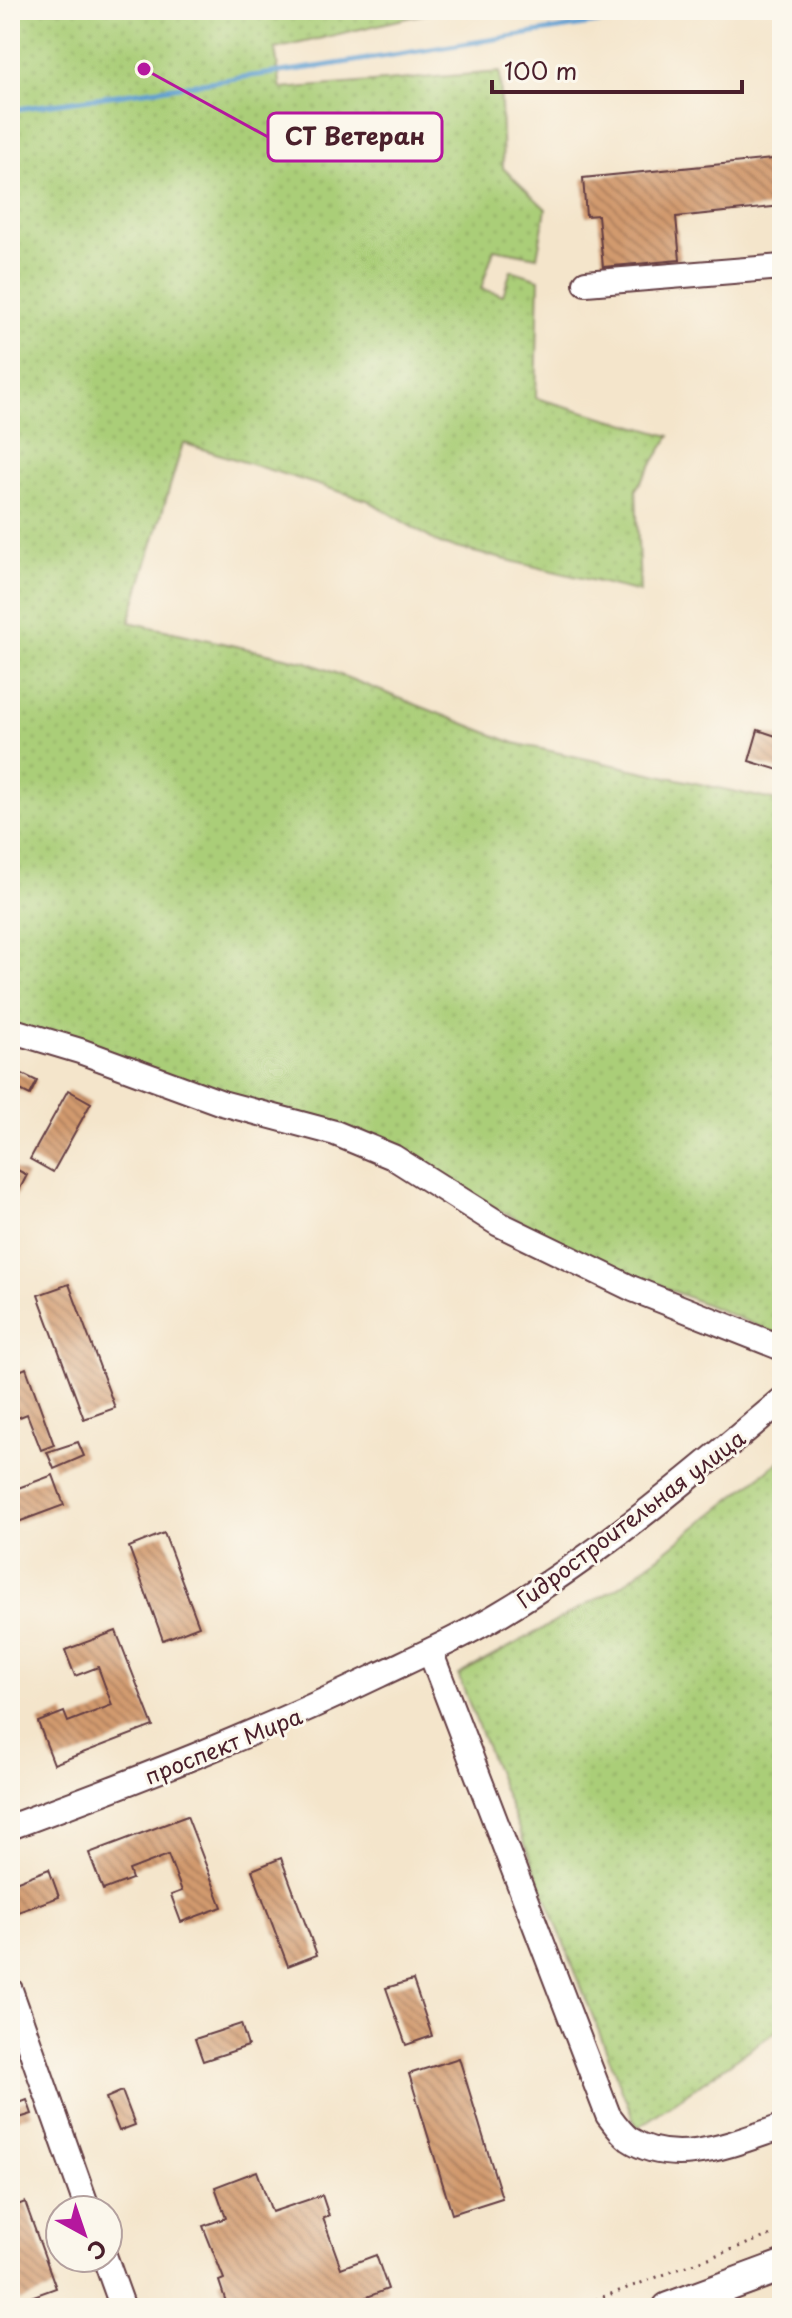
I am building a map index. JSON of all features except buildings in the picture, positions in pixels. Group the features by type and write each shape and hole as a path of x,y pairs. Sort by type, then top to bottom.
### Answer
{"main road":[{"path":"668,2308 782,2266"}],"street":[{"path":"586,283 782,267"},
{"path":"10,1030 80,1051 222,1103 335,1133 393,1157 499,1224 633,1289 782,1348"},
{"name":"Гидростроительная улица","path":"430,1651 502,1613 568,1570 695,1473 782,1400"},
{"path":"430,1651 608,2115 628,2138 648,2148 675,2153 713,2150 782,2127"},
{"name":"проспект Мира","path":"10,1827 284,1721 430,1651"},
{"path":"10,1990 82,2194"},
{"path":"111,2274 123,2308"}],"path":[{"path":"573,2308 782,2231"}],"green space":[{"path":"10,10 442,10 275,49 281,89 500,72 503,168 546,209 537,257 494,249 481,289 503,295 511,270 539,279 536,398 670,436 636,489 640,592 440,544 367,500 183,443 129,622 307,662 514,743 782,802 782,1336 581,1253 357,1135 10,1026"},
{"path":"782,1459 782,2027 637,2128 458,1675 621,1586"}],"waterway":[{"path":"10,110 323,66 680,10"}],"place":[{"name":"СТ Ветеран","path":"144,69"}]}
